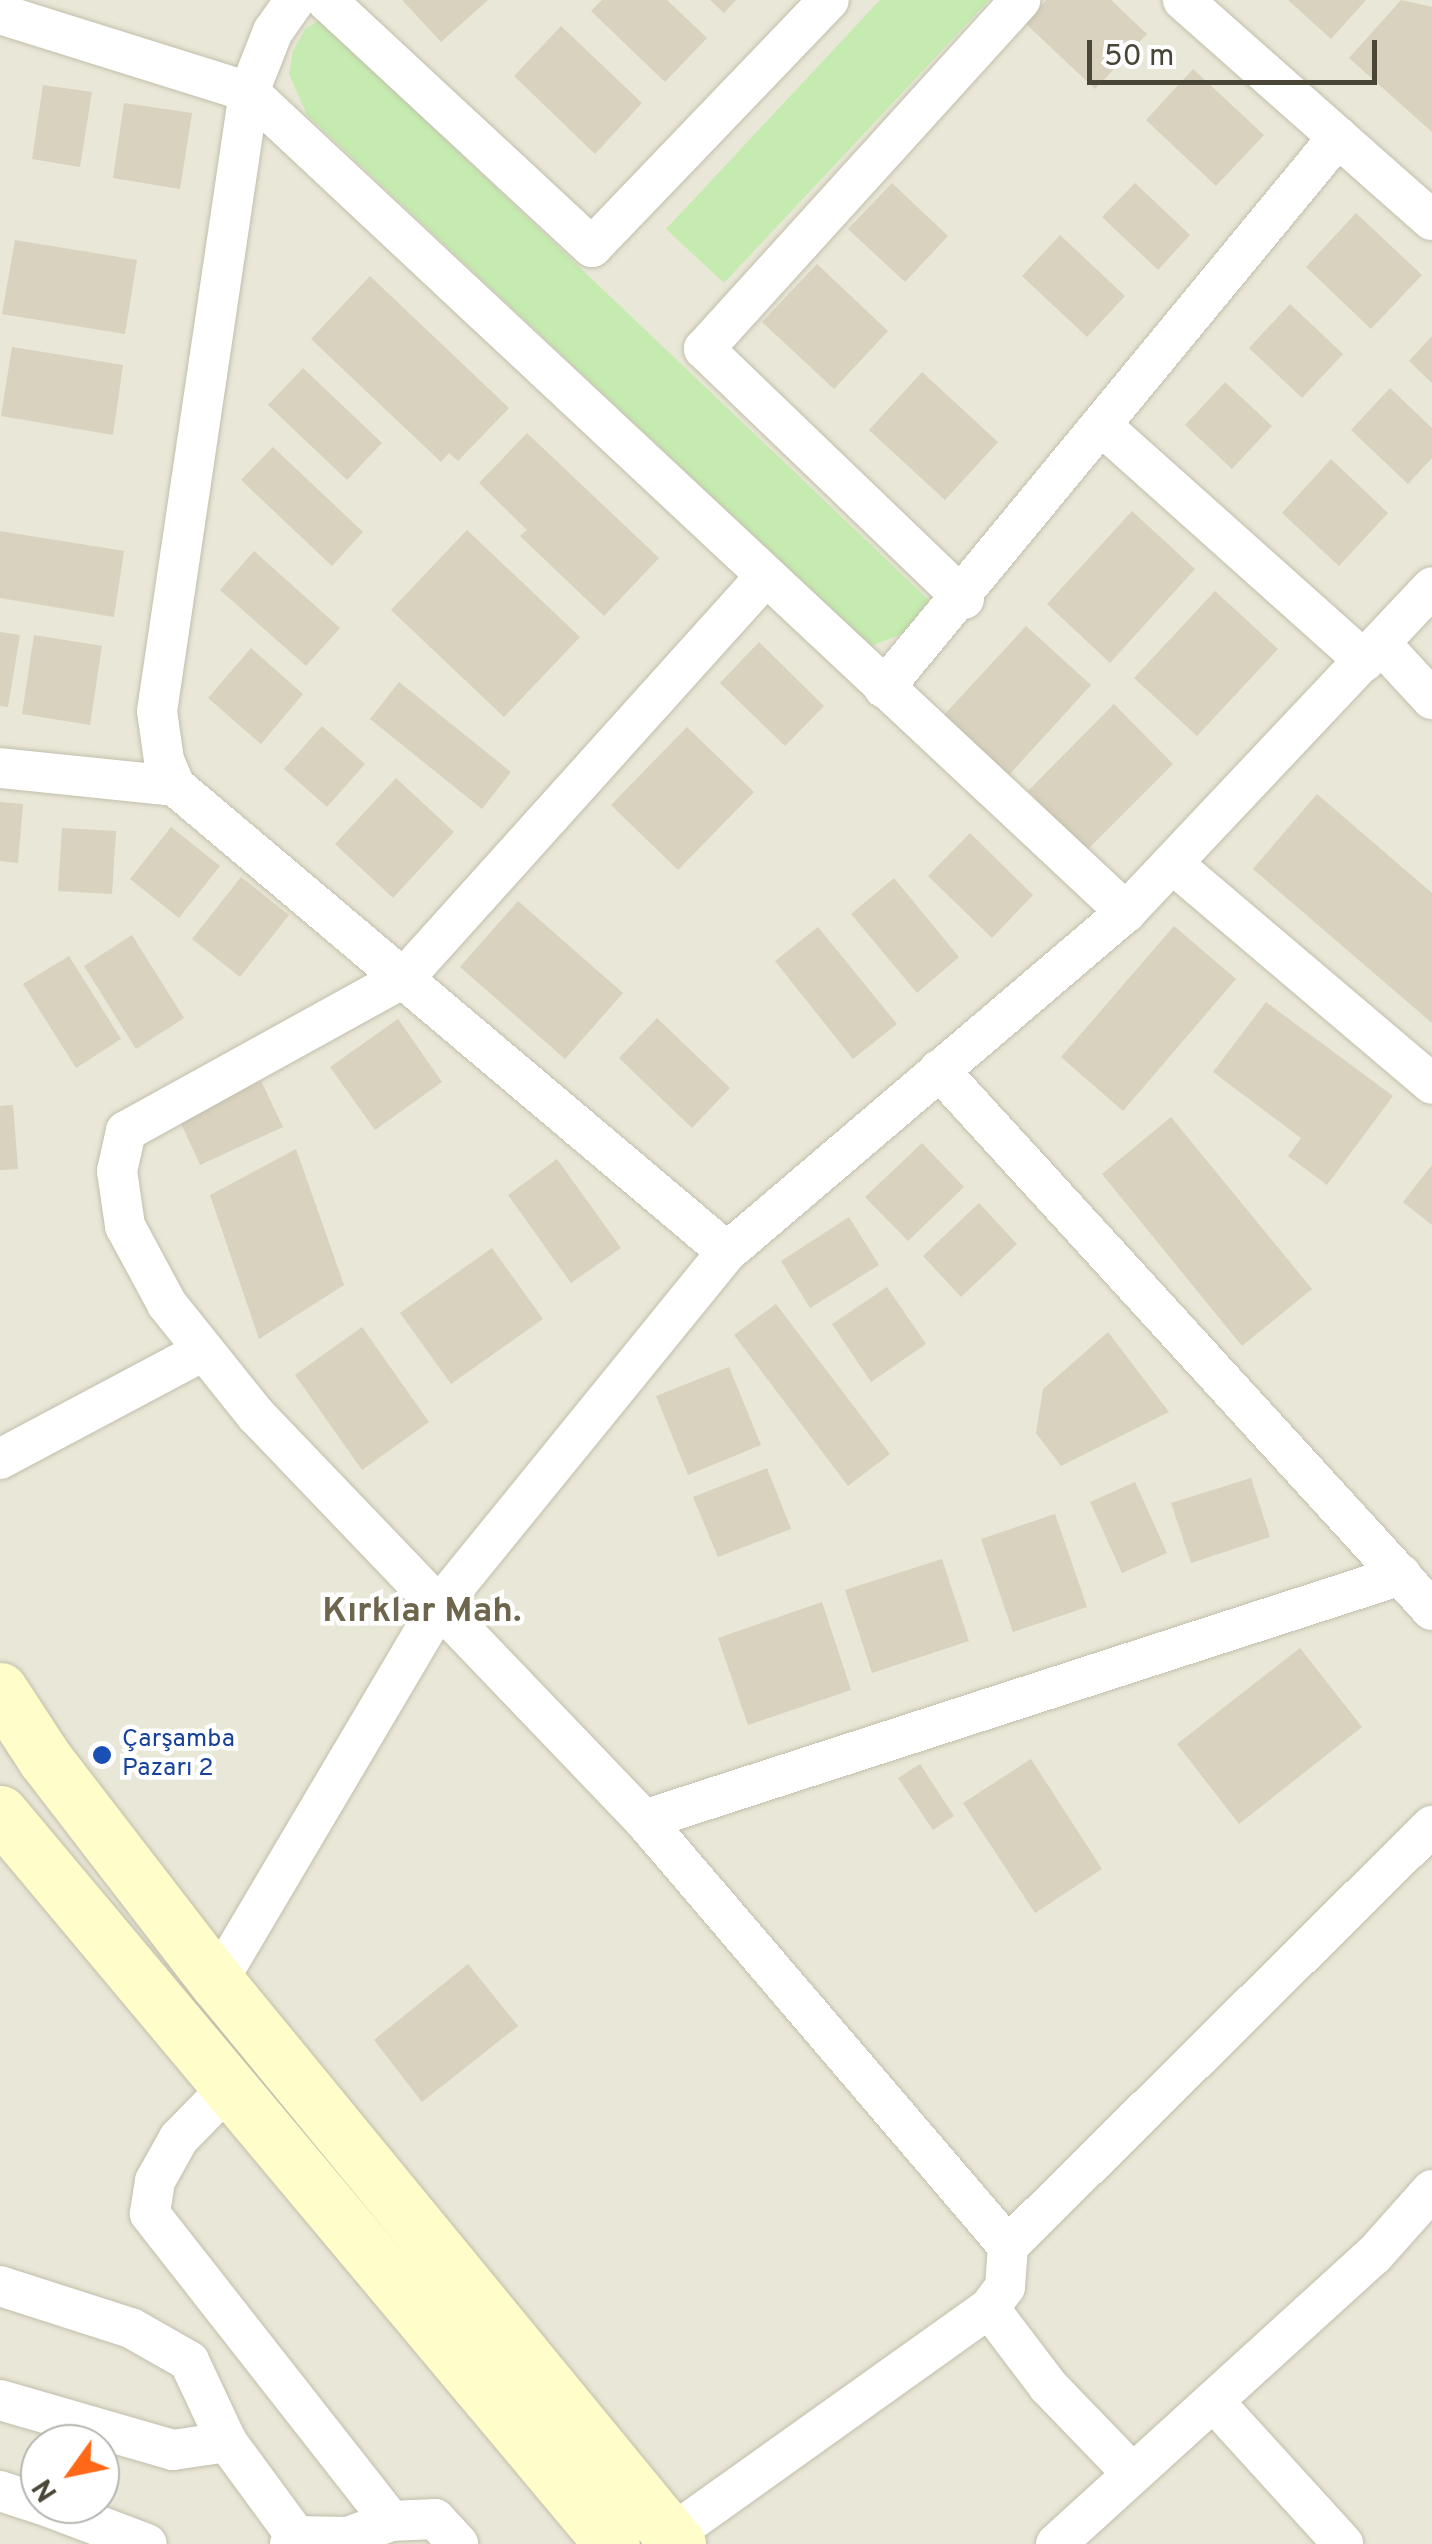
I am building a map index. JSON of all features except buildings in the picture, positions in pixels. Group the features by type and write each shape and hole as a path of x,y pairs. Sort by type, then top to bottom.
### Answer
{"main road":[{"path":"0,1690 216,1982 674,2540"},
{"path":"0,1813 612,2544"}],"street":[{"path":"295,0 273,32 250,92 157,711 164,760 176,786 727,1252"},
{"path":"326,0 592,247 830,0"},
{"path":"964,599 704,349 1020,0"},
{"path":"1183,0 1432,220"},
{"path":"0,14 250,92 1126,912"},
{"path":"884,688 964,599 1338,137"},
{"path":"1103,427 1432,699"},
{"path":"766,577 405,977 126,1132 118,1170 125,1226 167,1304 203,1351 644,1820 1008,2246"},
{"path":"216,1982 439,1606 727,1252 1126,912 1432,586"},
{"path":"0,768 176,786"},
{"path":"1174,865 1432,1084"},
{"path":"939,1070 1432,1610"},
{"path":"0,1459 203,1351"},
{"path":"644,1820 1401,1576"},
{"path":"674,2540 989,2308 1004,2287 1008,2246 1432,1826"},
{"path":"230,2086 179,2138 155,2181 150,2214 392,2521"},
{"path":"1056,2544 1130,2470 1214,2402 1374,2255 1432,2190"},
{"path":"0,2286 131,2328 189,2361 227,2442 293,2540 348,2537 392,2521 435,2519 458,2544"},
{"path":"989,2308 1049,2387 1130,2470"},
{"path":"0,2400 173,2450 227,2442"},
{"path":"1214,2402 1343,2544"},
{"path":"94,2524 147,2544"}],"shaded area":[{"path":"0,0 1432,0 1432,2544 0,2544"}],"green space":[{"path":"880,0 989,0 724,283 666,229"},
{"path":"320,20 933,604 912,630 871,646 307,115 289,74 293,51 306,28"}],"place":[{"name":"Çarşamba Pazarı 2","path":"102,1755"}],"district":[{"name":"Kırklar Mah.","path":"422,1612"}]}
